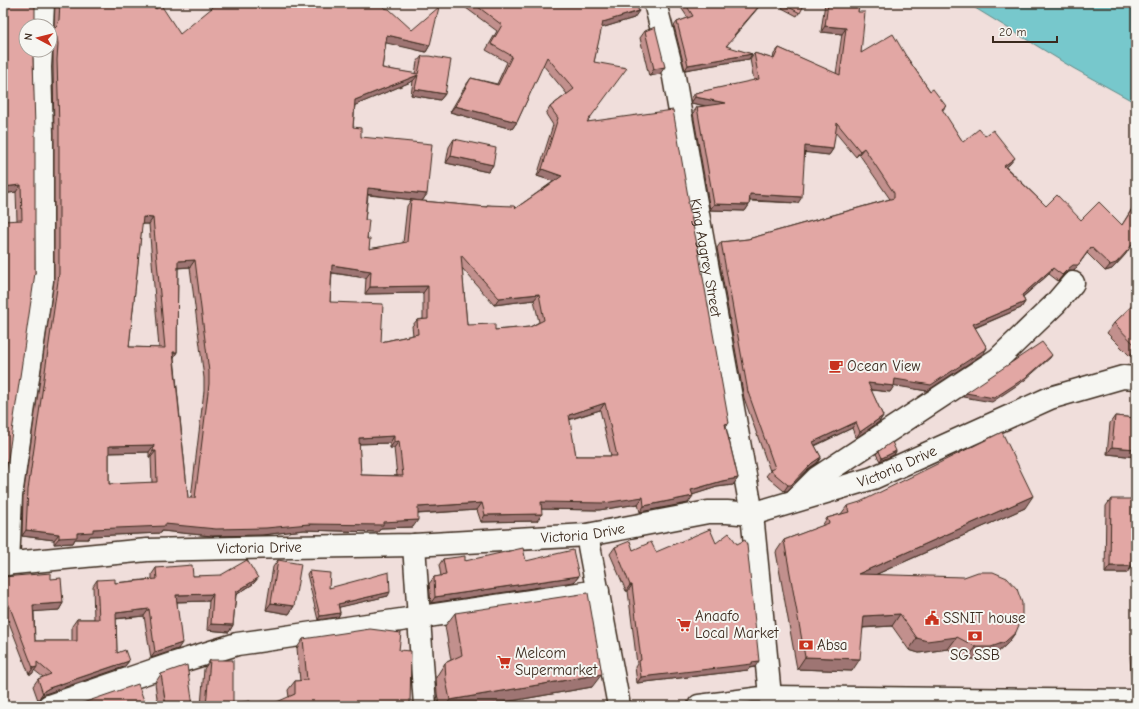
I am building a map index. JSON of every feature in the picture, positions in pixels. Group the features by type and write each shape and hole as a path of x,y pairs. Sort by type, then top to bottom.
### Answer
{"street":[{"path":"42,18 43,3"},
{"name":"King Aggrey Street","path":"656,3 674,77 752,514 771,702"},
{"path":"6,564 7,493 42,281 41,58"},
{"path":"791,503 817,478 998,359 1055,304 1073,283"},
{"name":"Victoria Drive","path":"6,564 147,550 414,546 587,535 708,512 752,514 873,478 1050,398 1123,377 1136,378"},
{"path":"587,535 619,706"},
{"path":"414,546 424,706"},
{"path":"49,706 172,664 237,644 598,591"},
{"path":"699,706 771,702 1136,700"}],"water":[{"path":"967,3 1136,3 1136,103 1073,68"}],"building":[{"path":"3,3 35,3 35,18 18,18 18,58 33,58 35,127 35,273 4,487 3,507 3,221 22,220 21,185 3,187"},
{"path":"60,3 150,3 156,9 161,5 180,34 218,3 383,3 384,8 389,9 412,30 439,7 430,45 387,35 382,68 418,74 422,56 451,60 445,94 415,89 418,75 355,100 353,127 361,128 361,137 432,144 427,194 368,188 365,220 369,220 367,239 370,239 369,249 407,242 411,200 487,207 487,205 514,206 516,208 562,176 542,169 558,118 550,107 574,89 547,57 517,122 455,106 471,78 498,85 512,56 491,44 502,25 473,3 635,3 639,11 603,22 594,62 627,68 587,122 673,110 688,202 729,423 725,424 738,478 691,490 693,496 644,506 643,497 604,503 541,502 542,514 485,515 482,503 418,507 418,520 383,522 383,525 309,524 266,528 216,529 165,524 165,526 93,529 93,532 77,533 77,537 59,538 59,534 26,530 28,490 59,274 58,23","holes":["143,217 153,218 165,348 129,347","461,255 499,298 539,294 544,320 530,327 495,330 495,324 467,325","195,260 209,372 209,384 195,498 188,498 173,352 177,352 178,261","332,265 371,271 370,287 428,286 428,319 417,320 418,334 381,342 383,304 330,302","605,403 617,456 576,456 569,415","394,436 394,442 399,441 403,476 361,475 359,438","154,445 153,451 156,451 157,482 109,484 109,446"]},
{"path":"685,3 758,3 760,5 726,46 752,54 688,65 677,22 693,16"},
{"path":"786,3 805,3 800,13 785,5"},
{"path":"828,3 859,3 858,12 865,12 861,53 893,34 930,91 933,89 946,106 942,109 963,142 979,129 985,136 993,130 1015,158 1004,166 1046,206 1057,195 1081,220 1099,202 1122,225 1136,203 1136,238 1129,249 1116,263 1110,265 1091,247 1078,265 1073,265 1062,275 1053,268 1022,295 1025,302 973,324 987,348 931,385 895,379 894,386 868,383 883,416 860,432 856,422 813,442 821,457 812,463 791,485 788,485 770,470 775,468 748,392 721,242 748,239 894,198 894,193 864,148 860,151 837,123 833,149 805,146 802,197 750,194 749,205 714,204 697,107 726,103 695,97 695,93 759,79 754,53 774,59 779,48 840,75 846,28 825,26"},
{"path":"655,27 665,67 654,69 645,31"},
{"path":"454,139 496,148 493,165 451,156"},
{"path":"1136,302 1136,346 1114,323"},
{"path":"1042,342 1052,355 1028,376 994,398 966,393"},
{"path":"1115,416 1136,418 1136,449 1112,447"},
{"path":"1002,432 1033,496 858,574 964,577 978,572 993,572 1007,578 1017,589 1022,603 1022,618 1016,632 1005,642 991,647 976,647 957,637 927,641 917,638 900,614 864,616 860,659 805,657 784,540 829,523 827,518 849,512 847,506 860,502"},
{"path":"892,442 896,451 882,458 879,451"},
{"path":"1111,499 1133,499 1132,566 1110,566"},
{"path":"710,529 716,543 729,533 737,544 745,540 747,545 759,661 752,662 752,664 641,677 639,661 641,660 632,585 630,585 615,547 630,541 633,550 651,542 656,552"},
{"path":"523,548 526,561 573,550 579,576 435,597 434,577 446,575 443,559 465,556 465,561"},
{"path":"247,560 258,578 236,592 233,625 211,624 213,594 176,595 182,643 155,652 149,609 116,613 117,653 125,650 129,661 49,688 44,691 43,694 38,679 51,674 37,662 37,667 33,668 3,589 3,577 51,573 51,579 61,578 63,603 33,605 35,641 77,641 77,619 99,619 97,580 115,579 115,583 157,579 156,568 192,565 193,576 221,575"},
{"path":"278,560 301,564 294,606 271,603"},
{"path":"309,571 330,573 329,588 389,572 390,592 338,604 340,613 320,616"},
{"path":"588,593 602,674 450,700 446,680 445,663 462,655 455,613"},
{"path":"370,629 401,633 399,650 411,651 410,706 268,706 295,694 295,681 307,680 303,639"},
{"path":"3,655 5,685 3,686"},
{"path":"210,660 233,660 233,704 250,701 251,706 206,706"},
{"path":"187,665 193,706 166,706 161,674"},
{"path":"138,684 146,706 74,706"},
{"path":"760,702 760,706 720,706"}],"place":[{"name":"Ocean View","path":"836,366"},
{"name":"SSNIT house","path":"932,618"},
{"name":"Anaafo Local Market","path":"684,625"},
{"name":"SG SSB","path":"975,636"},
{"name":"Absa","path":"806,645"},
{"name":"Melcom Supermarket","path":"504,662"}]}
